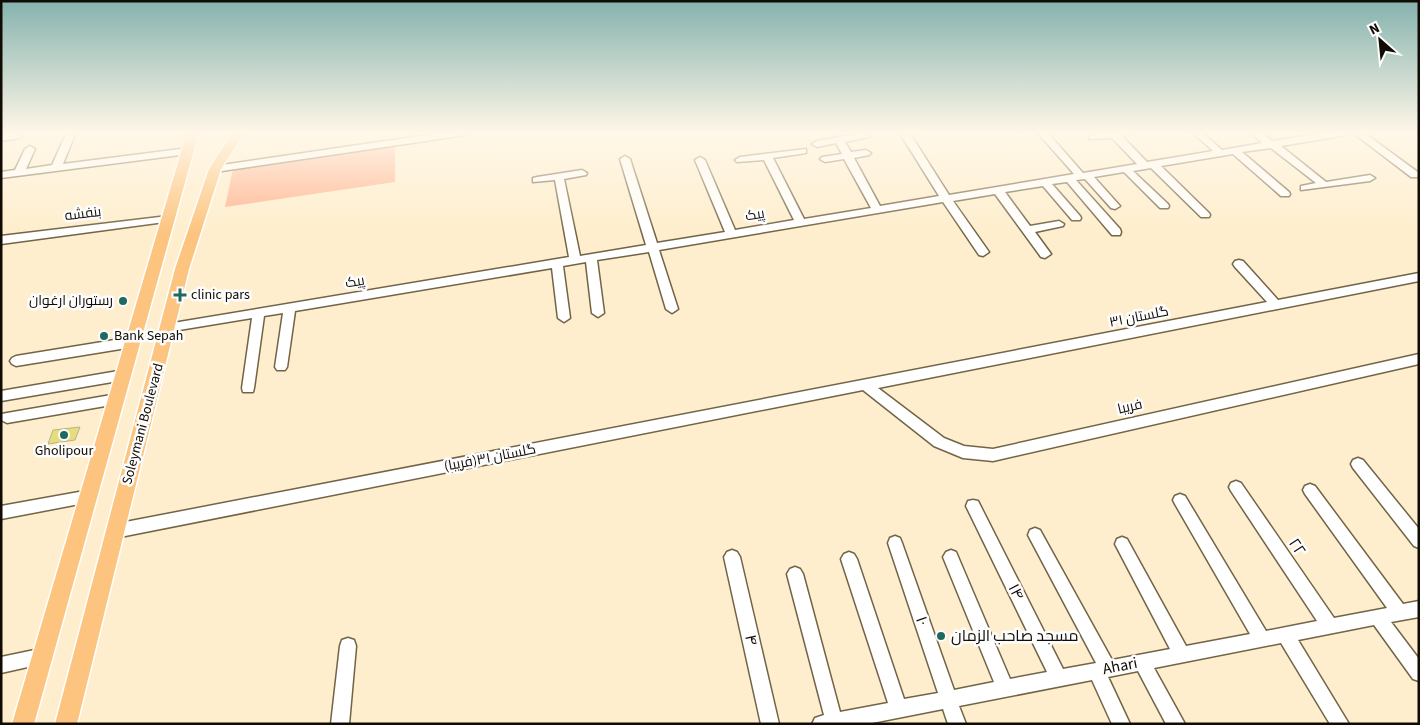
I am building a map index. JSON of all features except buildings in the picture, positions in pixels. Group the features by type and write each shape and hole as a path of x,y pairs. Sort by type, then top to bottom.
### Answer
{"main road":[{"path":"23,724 185,166"},
{"name":"Soleymani Boulevard","path":"66,724 182,269 217,166"}],"street":[{"path":"19,173 22,166"},
{"path":"1,175 66,166"},
{"path":"215,169 236,166"},
{"path":"627,166 672,309"},
{"path":"702,166 731,234"},
{"path":"772,166 801,223"},
{"path":"853,166 877,210"},
{"path":"925,166 983,252"},
{"path":"1074,166 1115,206"},
{"name":"پیک","path":"168,328 1144,166"},
{"path":"1150,166 1205,215"},
{"path":"1252,166 1285,194"},
{"path":"1299,166 1324,185"},
{"path":"1403,166 1415,175"},
{"path":"1126,169 1164,206"},
{"path":"537,180 582,173"},
{"path":"559,177 575,260"},
{"path":"1070,178 1116,232"},
{"path":"1306,188 1370,178"},
{"path":"1045,182 1076,218"},
{"path":"998,190 1045,254"},
{"name":"بنفشه","path":"1,240 168,219"},
{"path":"1028,230 1059,224"},
{"path":"591,258 598,313"},
{"path":"557,263 564,318"},
{"path":"1239,264 1276,305"},
{"name":"گلستان ۳۱","path":"865,385 1419,277"},
{"path":"281,367 290,308"},
{"path":"248,388 259,313"},
{"path":"16,361 133,342"},
{"name":"فریبا","path":"865,385 939,442 963,452 993,454 1419,359"},
{"path":"1,396 124,375"},
{"name":"گلستان ۳۱(فریبا)","path":"115,531 865,385"},
{"path":"7,418 117,399"},
{"path":"1358,464 1419,541"},
{"name":"۲۲","path":"1236,487 1330,626"},
{"path":"1310,490 1400,613"},
{"path":"1,513 90,496"},
{"path":"1180,500 1262,639"},
{"name":"۱۴","path":"973,506 1059,678"},
{"path":"1036,535 1102,670 1121,724"},
{"name":"۱۰","path":"895,543 957,724"},
{"path":"1122,544 1182,654"},
{"name":"۴","path":"732,557 770,724"},
{"path":"951,558 1005,688"},
{"path":"849,559 899,709"},
{"path":"795,574 830,723"},
{"name":"Ahari","path":"830,723 1419,609"},
{"path":"1378,617 1419,673"},
{"path":"1285,635 1340,724"},
{"path":"340,724 348,646"},
{"path":"1,665 44,656"},
{"path":"1142,662 1176,724"}],"shaded area":[{"path":"254,166 395,166 395,182 225,207 233,169"}],"place":[{"name":"clinic pars","path":"180,295"},
{"name":"رستوران ارغوان","path":"123,301"},
{"name":"Bank Sepah","path":"104,336"},
{"name":"Gholipour","path":"64,435"},
{"name":"مسجد صاحب الزمان","path":"941,636"}]}
